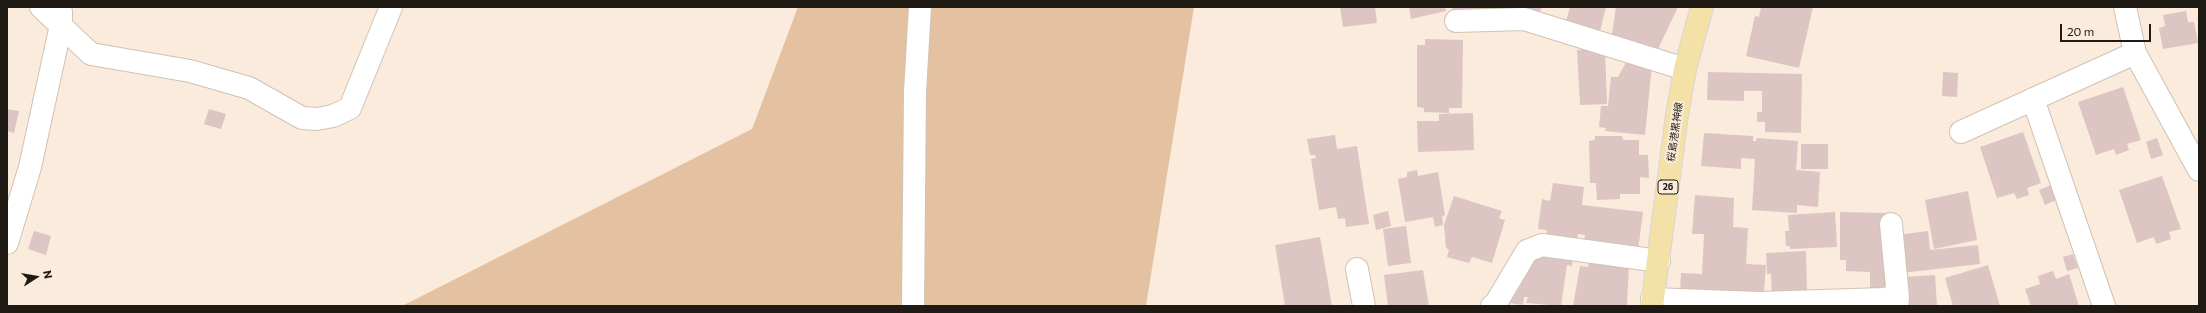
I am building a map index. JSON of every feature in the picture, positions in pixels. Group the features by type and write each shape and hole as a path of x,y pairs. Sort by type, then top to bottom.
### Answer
{"main road":[{"name":"桜島港黒神線","path":"1652,303 1659,261 1677,115 1685,69 1702,7"}],"street":[{"path":"41,7 61,16 91,54 190,71 249,88 302,118 317,119 333,116 350,108 391,7"},
{"path":"913,306 915,92 920,7"},
{"path":"2125,7 2135,54 2199,170"},
{"path":"7,243 30,167 61,16"},
{"path":"1456,21 1524,19 1685,69"},
{"path":"1961,132 2135,54"},
{"path":"2033,99 2104,306"},
{"path":"1652,303 1836,303 1883,299 1898,301 1892,224"},
{"path":"1492,306 1496,303 1527,251 1542,245 1659,261"},
{"path":"1357,269 1364,306"}],"shaded area":[{"path":"798,7 1194,7 1146,306 402,306 752,129"}],"building":[{"path":"1340,7 1375,7 1377,23 1343,27"},
{"path":"1409,7 1445,7 1446,11 1411,19"},
{"path":"1452,7 1489,7 1489,10 1453,12"},
{"path":"1497,7 1523,7 1521,14"},
{"path":"1525,7 1542,7 1540,12"},
{"path":"1570,7 1606,7 1599,35 1578,30 1579,24 1566,21"},
{"path":"1616,7 1678,7 1656,53 1611,40"},
{"path":"1761,7 1813,7 1799,68 1746,56 1755,16 1759,17"},
{"path":"2186,11 2188,22 2194,22 2198,43 2163,49 2159,28 2165,26 2163,15"},
{"path":"1425,39 1463,40 1462,108 1449,108 1449,113 1424,112 1424,108 1417,107 1417,45 1425,45"},
{"path":"1605,49 1607,104 1580,105 1577,50"},
{"path":"1628,59 1652,65 1645,135 1605,131 1606,128 1599,127 1601,106 1608,106 1611,77 1618,77"},
{"path":"1708,72 1802,74 1801,133 1765,132 1765,122 1757,122 1757,112 1762,112 1762,91 1744,91 1744,101 1707,100"},
{"path":"1943,72 1958,73 1957,97 1942,96"},
{"path":"2123,87 2141,140 2127,144 2129,150 2116,155 2114,149 2096,155 2078,102"},
{"path":"7,109 19,111 14,133 7,131"},
{"path":"209,109 226,114 221,129 204,124"},
{"path":"1473,113 1474,150 1418,152 1417,121 1439,121 1439,114"},
{"path":"2023,132 2041,183 2027,188 2029,195 2017,199 2014,193 1997,198 1980,147"},
{"path":"1704,133 1753,136 1753,141 1756,141 1757,138 1798,141 1796,170 1820,172 1818,207 1797,205 1797,213 1752,210 1755,159 1741,158 1741,169 1701,166"},
{"path":"1335,135 1337,149 1357,146 1369,224 1346,227 1345,218 1338,219 1336,207 1319,210 1311,159 1316,158 1315,155 1310,155 1307,139"},
{"path":"1595,136 1622,136 1623,140 1639,140 1639,155 1648,155 1649,178 1640,177 1640,194 1620,194 1620,199 1597,200 1596,183 1590,183 1589,141 1595,140"},
{"path":"2157,138 2163,155 2151,159 2146,142"},
{"path":"1801,144 1828,144 1828,169 1801,169"},
{"path":"1417,170 1418,176 1438,172 1445,215 1442,216 1443,225 1435,227 1433,217 1405,222 1398,179 1407,177 1407,172"},
{"path":"2162,176 2181,229 2169,232 2171,239 2156,244 2154,237 2137,243 2119,190"},
{"path":"1553,183 1584,187 1582,205 1643,212 1638,251 1584,244 1585,235 1578,234 1577,242 1546,238 1547,230 1538,229 1542,199 1550,201"},
{"path":"2051,185 2056,200 2045,205 2039,190"},
{"path":"1968,191 1977,240 1934,249 1925,200"},
{"path":"1695,195 1734,198 1733,227 1748,228 1746,264 1766,265 1764,293 1680,293 1681,273 1702,274 1704,234 1692,234"},
{"path":"1454,196 1502,211 1499,218 1505,220 1492,263 1472,257 1469,263 1447,257 1449,250 1446,248 1444,225"},
{"path":"1388,211 1391,226 1376,230 1373,215"},
{"path":"1835,212 1837,247 1790,249 1790,246 1786,246 1785,231 1789,231 1788,215"},
{"path":"1840,212 1886,213 1886,264 1888,294 1870,293 1870,272 1846,271 1846,260 1840,260"},
{"path":"1406,226 1411,263 1388,266 1383,229"},
{"path":"34,231 51,236 46,255 28,249"},
{"path":"1928,231 1930,250 1978,245 1980,264 1901,273 1897,235"},
{"path":"1320,237 1332,306 1285,306 1275,245"},
{"path":"1806,251 1807,294 1772,296 1771,274 1767,274 1766,253"},
{"path":"1533,252 1573,255 1572,266 1567,265 1561,306 1526,303 1528,297 1524,297 1523,305 1502,302"},
{"path":"2073,254 2078,268 2067,271 2063,257"},
{"path":"1590,255 1629,262 1627,306 1573,306 1580,266 1588,267"},
{"path":"1988,265 2000,306 1953,306 1945,278"},
{"path":"1423,270 1429,306 1388,306 1384,275"},
{"path":"2053,271 2056,279 2069,274 2079,306 2031,306 2025,289 2040,284 2038,276"},
{"path":"1935,275 1937,306 1905,306 1903,277"}]}
